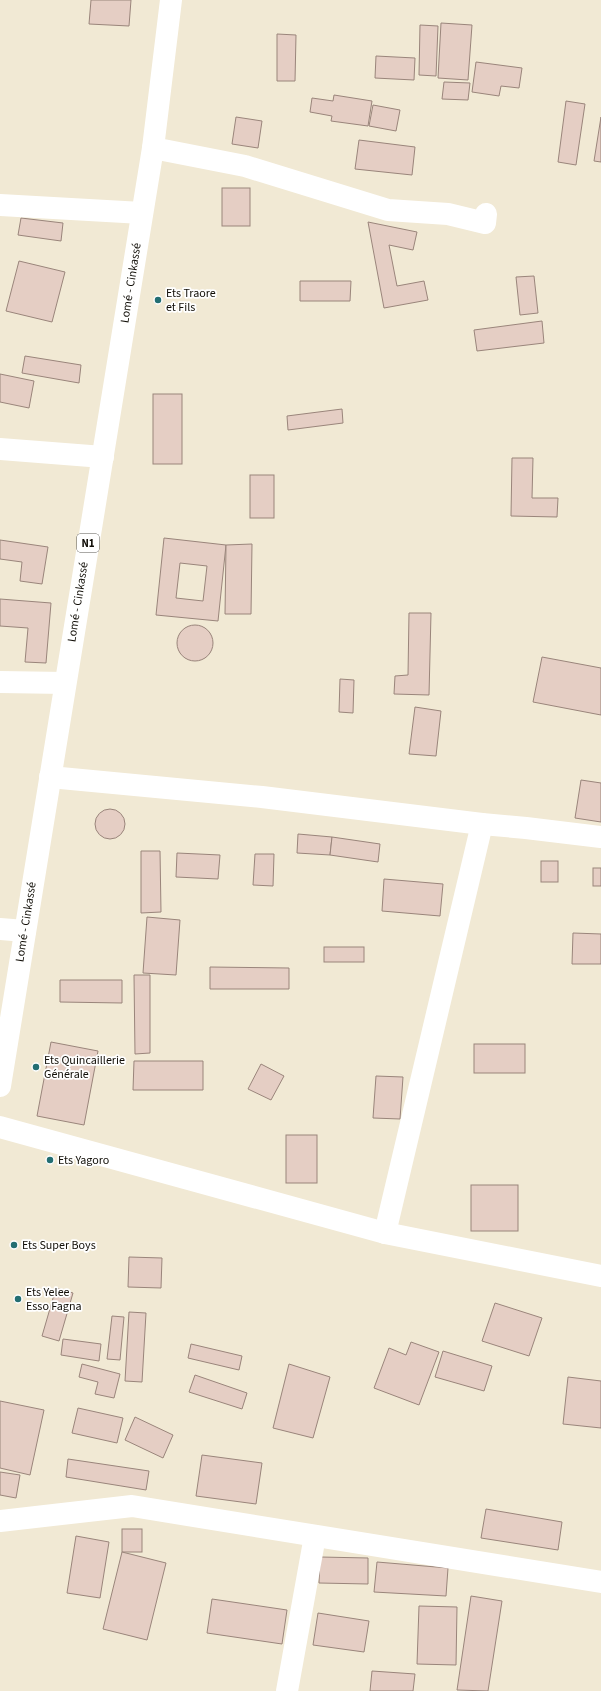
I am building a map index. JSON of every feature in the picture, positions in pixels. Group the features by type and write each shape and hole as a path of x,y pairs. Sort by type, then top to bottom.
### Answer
{"main road":[{"name":"Lomé - Cinkassé","path":"0,1086 153,148 171,0"},
{"path":"153,148 245,166 388,210 448,214 485,222 486,214"},
{"path":"0,205 142,213"},
{"path":"0,450 102,457"},
{"path":"0,682 65,683"},
{"path":"50,776 262,797 601,837"},
{"path":"385,1233 482,824"},
{"path":"0,929 25,931"},
{"path":"0,1127 385,1233 601,1276"},
{"path":"0,1521 132,1506 601,1582"},
{"path":"287,1691 315,1536"}],"building":[{"path":"91,0 131,0 129,26 89,24"},
{"path":"441,23 472,25 468,80 438,78"},
{"path":"420,25 438,26 436,76 419,75"},
{"path":"277,34 296,35 295,81 277,81"},
{"path":"376,56 415,58 414,80 375,78"},
{"path":"476,62 522,68 519,88 501,86 499,96 472,92"},
{"path":"444,82 470,83 468,100 442,99"},
{"path":"334,95 372,101 368,126 331,121 332,116 310,112 312,98 333,101"},
{"path":"566,101 585,104 576,165 558,162"},
{"path":"373,105 400,110 396,131 369,126"},
{"path":"236,117 262,121 258,148 232,144"},
{"path":"601,117 601,162 594,161"},
{"path":"359,140 415,147 412,175 355,169"},
{"path":"222,188 250,188 250,226 222,226"},
{"path":"21,218 63,223 61,241 18,235"},
{"path":"368,222 417,232 413,250 389,245 397,286 424,281 428,300 384,308"},
{"path":"19,261 65,272 52,322 6,311"},
{"path":"534,276 538,313 520,315 516,277"},
{"path":"300,281 351,281 350,301 300,301"},
{"path":"542,321 544,343 477,351 474,330"},
{"path":"25,356 81,365 79,383 22,373"},
{"path":"0,374 34,381 29,408 0,402"},
{"path":"153,394 182,394 182,464 153,464"},
{"path":"342,409 343,423 288,430 287,416"},
{"path":"512,458 533,458 532,498 558,498 557,517 511,516"},
{"path":"250,475 274,475 274,518 250,518"},
{"path":"164,538 226,545 218,621 156,615","holes":["180,563 207,566 203,601 176,598"]},
{"path":"0,540 48,547 42,584 20,581 22,562 0,559"},
{"path":"252,544 251,614 225,614 226,545"},
{"path":"0,599 51,603 46,663 25,662 28,628 0,626"},
{"path":"409,613 431,613 429,695 394,694 395,676 408,675"},
{"path":"195,625 208,630 213,643 208,656 195,661 182,656 177,643 182,630"},
{"path":"542,657 601,668 601,715 533,702"},
{"path":"340,679 354,680 353,713 339,712"},
{"path":"415,707 441,711 436,756 409,754"},
{"path":"581,780 601,783 601,822 575,818"},
{"path":"110,809 116,810 124,818 124,830 116,838 110,839 104,838 96,830 95,824 96,818 104,810"},
{"path":"298,834 332,837 330,855 297,853"},
{"path":"332,837 380,844 378,862 330,855"},
{"path":"141,851 160,851 161,912 141,913"},
{"path":"177,853 220,855 218,879 176,877"},
{"path":"255,854 274,854 273,886 253,885"},
{"path":"541,861 558,861 558,882 541,882"},
{"path":"593,868 601,868 601,886 593,886"},
{"path":"384,879 443,884 440,916 382,911"},
{"path":"147,917 180,920 176,975 143,973"},
{"path":"573,933 601,934 601,964 572,964"},
{"path":"324,947 364,947 364,962 324,962"},
{"path":"210,967 289,968 289,989 210,989"},
{"path":"134,975 150,975 150,1053 135,1054"},
{"path":"60,980 122,980 122,1003 60,1002"},
{"path":"51,1042 98,1051 84,1125 37,1116"},
{"path":"474,1044 525,1044 525,1073 474,1073"},
{"path":"134,1061 203,1061 203,1090 133,1090"},
{"path":"261,1064 284,1076 271,1100 248,1089"},
{"path":"376,1076 403,1077 400,1119 373,1118"},
{"path":"286,1135 317,1135 317,1183 286,1183"},
{"path":"471,1185 518,1185 518,1231 471,1231"},
{"path":"129,1257 162,1258 161,1288 128,1287"},
{"path":"56,1288 73,1293 59,1341 42,1336"},
{"path":"495,1303 542,1318 529,1356 482,1341"},
{"path":"129,1312 146,1313 142,1382 125,1381"},
{"path":"112,1316 124,1317 120,1360 107,1359"},
{"path":"63,1339 101,1344 99,1361 61,1355"},
{"path":"411,1342 439,1352 419,1405 374,1388 389,1348 406,1355"},
{"path":"191,1344 242,1356 239,1370 188,1358"},
{"path":"443,1351 492,1366 484,1391 435,1377"},
{"path":"82,1364 120,1374 114,1398 95,1394 98,1382 79,1377"},
{"path":"289,1364 330,1377 313,1438 273,1428"},
{"path":"195,1375 247,1393 242,1409 189,1392"},
{"path":"568,1377 601,1381 601,1428 563,1424"},
{"path":"0,1401 44,1410 30,1475 0,1468"},
{"path":"78,1408 123,1418 117,1443 72,1433"},
{"path":"135,1417 173,1435 163,1458 125,1440"},
{"path":"202,1455 262,1463 256,1504 196,1496"},
{"path":"68,1459 149,1471 146,1490 66,1477"},
{"path":"0,1472 20,1475 16,1498 0,1495"},
{"path":"486,1509 562,1522 558,1550 481,1538"},
{"path":"122,1529 142,1529 142,1552 122,1552"},
{"path":"76,1536 109,1542 100,1598 67,1593"},
{"path":"122,1552 166,1563 147,1640 103,1629"},
{"path":"320,1557 368,1558 368,1584 319,1583"},
{"path":"377,1562 448,1568 446,1596 374,1592"},
{"path":"471,1596 502,1601 488,1691 457,1690"},
{"path":"212,1599 287,1610 282,1644 207,1633"},
{"path":"419,1606 457,1607 456,1665 417,1664"},
{"path":"318,1613 369,1621 364,1652 313,1645"},
{"path":"372,1671 415,1674 413,1691 370,1691"}],"place":[{"name":"Ets Traore et Fils","path":"158,300"},
{"name":"Ets Quincaillerie Générale","path":"36,1067"},
{"name":"Ets Yagoro","path":"50,1160"},
{"name":"Ets Super Boys","path":"14,1245"},
{"name":"Ets Yelee Esso Fagna","path":"18,1299"}]}
